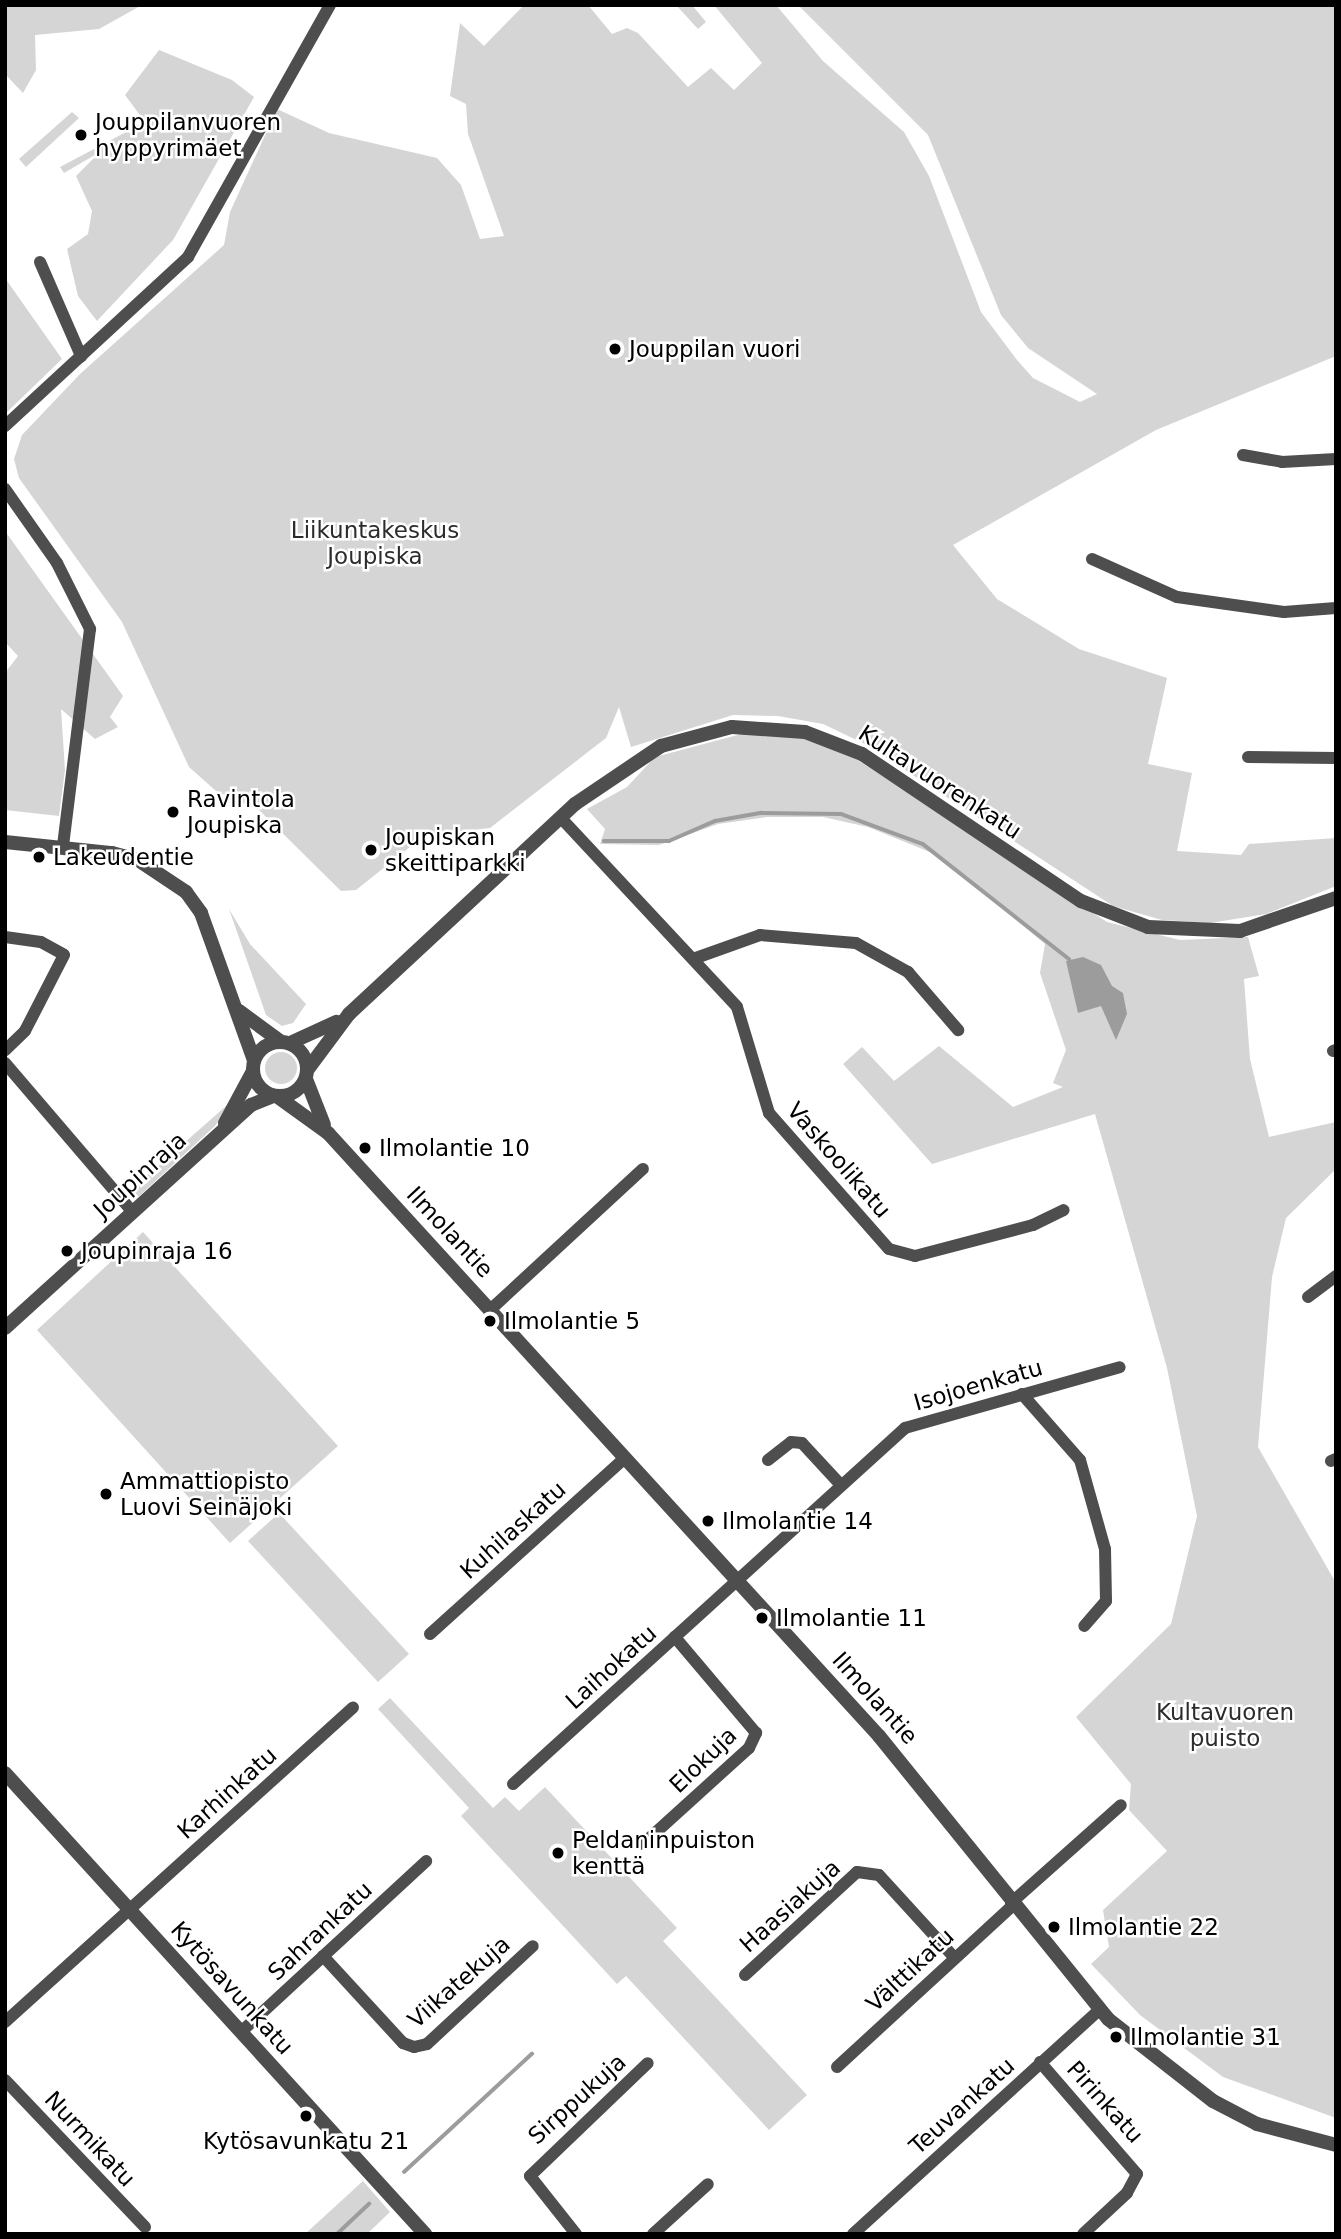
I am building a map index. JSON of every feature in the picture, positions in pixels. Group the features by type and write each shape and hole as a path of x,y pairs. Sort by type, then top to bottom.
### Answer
{"street":[{"path":"5,426 188,257 330,5"},
{"path":"40,262 81,356"},
{"path":"1243,455 1282,462 1336,459"},
{"path":"5,489 57,563 90,629 63,845"},
{"path":"1092,559 1177,597 1284,612 1336,608"},
{"name":"Kultavuorenkatu","path":"307,1074 349,1014 561,818 661,746 720,729 770,727 805,732 862,754 1081,901 1149,927 1240,931 1336,898"},
{"path":"1248,757 1336,758"},
{"name":"Vaskoolikatu","path":"561,818 692,959 746,1024 769,1113 889,1249 915,1256 1033,1225 1064,1210"},
{"path":"5,842 63,845 138,860 186,892 201,913 259,1086 275,1096 295,1093 307,1074 285,1042 234,1007"},
{"path":"692,959 760,935 791,933 856,943 908,972 958,1030"},
{"path":"5,937 41,942 64,955 31,1021 5,1050"},
{"name":"Kultavuorenkatu","path":"285,1042 349,1014"},
{"path":"253,1065 264,1046 285,1042"},
{"path":"5,1063 132,1211"},
{"name":"Joupinraja","path":"212,1141 253,1065"},
{"name":"Ilmolantie","path":"307,1074 328,1133"},
{"name":"Joupinraja","path":"5,1328 251,1105 275,1096"},
{"name":"Ilmolantie","path":"275,1096 328,1133 879,1736 1100,2010 1144,2052 1213,2101 1257,2123 1336,2145"},
{"path":"490,1310 643,1169"},
{"path":"1308,1297 1336,1276"},
{"name":"Isojoenkatu","path":"737,1580 839,1483 905,1428 1120,1367"},
{"path":"1022,1394 1080,1460 1107,1568 1105,1601 1084,1626"},
{"path":"768,1460 791,1443 802,1443 839,1483"},
{"name":"Kuhilaskatu","path":"430,1634 625,1458"},
{"name":"Laihokatu","path":"513,1784 737,1580"},
{"name":"Elokuja","path":"643,1844 749,1748 757,1732 675,1637"},
{"name":"Karhinkatu","path":"5,2022 353,1707"},
{"name":"Kytösavunkatu","path":"5,1773 425,2234"},
{"name":"Välttikatu","path":"837,2067 1121,1805"},
{"name":"Sahrankatu","path":"242,2032 426,1861"},
{"name":"Haasiakuja","path":"745,1975 857,1872 879,1875 954,1957"},
{"name":"Viikatekuja","path":"323,1956 403,2043 414,2047 427,2044 533,1946"},
{"name":"Teuvankatu","path":"853,2234 1100,2010"},
{"name":"Pirinkatu","path":"1040,2062 1137,2174 1127,2193 1083,2234"},
{"name":"Sirppukuja","path":"576,2234 530,2176 648,2063"},
{"name":"Nurmikatu","path":"5,2080 145,2227"},
{"path":"653,2234 708,2184"}],"green space":[{"path":"5,5 142,5 99,29 35,35 36,70 23,93 5,74"},
{"name":"Liikuntakeskus Joupiska","path":"524,5 588,5 612,34 627,28 638,33 688,87 711,68 734,90 762,63 714,5 776,5 823,61 904,132 929,176 981,312 1017,360 1033,378 1080,402 1097,394 1028,348 1001,315 928,135 798,5 1336,5 1336,356 1156,430 953,545 997,599 1079,649 1167,678 1148,764 1192,773 1177,851 1241,855 1249,844 1336,838 1336,886 1266,914 1210,923 1162,920 1113,906 867,745 823,724 778,716 733,715 631,747 619,707 606,738 490,828 425,835 356,890 341,891 259,810 216,791 189,767 122,622 19,478 14,459 22,435 80,374 224,245 230,212 277,109 329,133 437,158 461,185 480,239 504,236 468,134 466,104 450,96 460,23 484,46"},
{"path":"676,5 692,5 706,22 698,29"},
{"path":"159,50 232,80 254,97 173,240 97,321 78,296 67,249 88,234 92,211 76,176 100,152 64,173 60,167 145,122 125,95"},
{"path":"72,112 79,118 26,167 19,159"},
{"path":"5,278 62,359 5,414"},
{"path":"5,531 123,696 110,717 118,727 95,739 61,709 65,770 59,816 5,810 5,673 18,656 5,642"},
{"name":"Kultavuoren puisto","path":"745,733 801,738 856,759 1107,922 1180,940 1248,937 1259,976 1244,979 1250,1059 1269,1137 1336,1122 1336,1169 1286,1218 1272,1277 1258,1447 1336,1583 1336,2118 1223,2077 1140,2015 1091,1964 1109,1947 1103,1910 1167,1851 1129,1810 1131,1784 1076,1717 1171,1624 1197,1516 1167,1368 1095,1114 932,1164 843,1064 862,1047 894,1081 939,1046 1013,1107 1063,1087 1053,1083 1066,1050 1040,973 1045,944 937,855 868,827 823,817 767,817 718,824 659,845 600,844 605,829 587,809 627,787 655,757"},
{"path":"229,909 250,944 306,1004 293,1023 282,1026 266,1015"},
{"path":"281,1052 292,1057 297,1068 292,1079 281,1084 270,1079 265,1068 270,1057"},
{"path":"234,1099 215,1126 136,1199 125,1195"},
{"path":"143,1232 338,1446 230,1543 37,1330"},
{"path":"279,1513 409,1654 378,1682 248,1541"},
{"path":"390,1698 493,1808 505,1797 519,1811 545,1787 677,1928 663,1941 807,2095 769,2130 626,1976 617,1984 461,1816 469,1808 378,1709"},
{"path":"363,2181 390,2212 367,2234 305,2234"}],"shaded area":[{"path":"1083,957 1101,965 1112,986 1123,993 1127,1014 1116,1040 1101,1006 1078,1013 1066,961"}],"waterway":[{"path":"604,841 669,841 715,821 761,813 841,814 923,844 1069,959"},
{"path":"404,2172 532,2054"},
{"path":"337,2234 369,2204"}],"place":[{"name":"Jouppilanvuoren hyppyrimäet","path":"81,135"},
{"name":"Jouppilan vuori","path":"615,349"},
{"name":"Ravintola Joupiska","path":"173,812"},
{"name":"Joupiskan skeittiparkki","path":"371,850"},
{"name":"Lakeudentie","path":"39,857"},
{"name":"Ilmolantie 10","path":"365,1148"},
{"name":"Joupinraja 16","path":"67,1251"},
{"name":"Ilmolantie 5","path":"490,1321"},
{"name":"Ammattiopisto Luovi Seinäjoki","path":"106,1494"},
{"name":"Ilmolantie 14","path":"708,1521"},
{"name":"Ilmolantie 11","path":"762,1618"},
{"name":"Peldaninpuiston kenttä","path":"558,1853"},
{"name":"Ilmolantie 22","path":"1054,1927"},
{"name":"Ilmolantie 31","path":"1116,2037"},
{"name":"Kytösavunkatu 21","path":"306,2116"}]}
